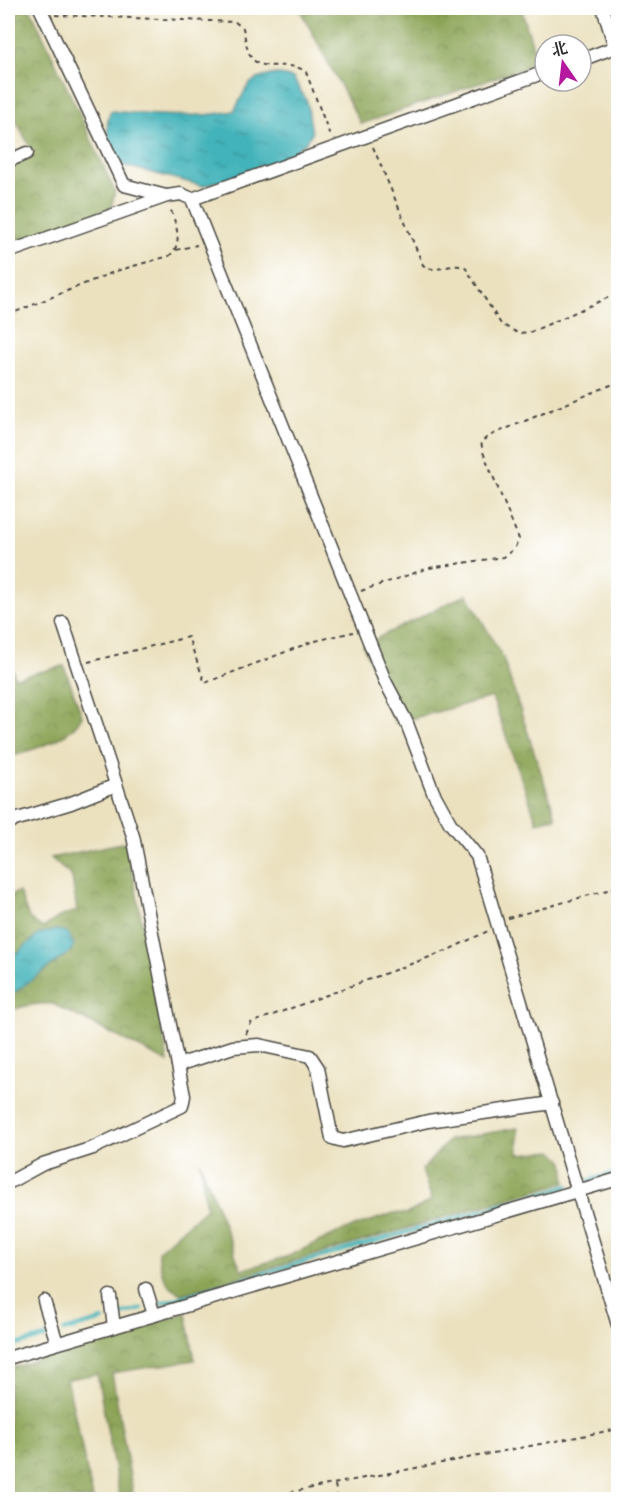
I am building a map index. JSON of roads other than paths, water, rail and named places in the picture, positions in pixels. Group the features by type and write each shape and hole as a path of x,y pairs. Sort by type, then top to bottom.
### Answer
{"street":[{"path":"593,56 617,47 603,8"},
{"path":"41,11 124,185 167,196"},
{"path":"192,200 533,76"},
{"path":"8,161 27,153"},
{"path":"8,252 167,196 181,194 192,200 385,681 406,721 433,792 450,823 477,856 618,1325"},
{"path":"8,1183 35,1167 93,1148 182,1106 184,1096 133,836 63,623"},
{"path":"8,822 71,803 116,785"},
{"path":"178,1065 233,1047 259,1045 309,1056 318,1068 332,1138 343,1142 428,1121 552,1103"},
{"path":"8,1355 57,1343 618,1179"},
{"path":"146,1290 154,1315"},
{"path":"110,1296 114,1326"},
{"path":"44,1301 57,1343"}],"water":[{"path":"276,74 293,78 307,101 312,133 305,143 288,156 203,186 122,165 114,153 107,125 111,111 188,116 234,111 248,85 265,76"},
{"path":"56,930 67,932 74,944 71,951 8,997 8,961 39,934"}],"waterway":[{"path":"587,1181 618,1172"},
{"path":"161,1303 568,1186"},
{"path":"122,1314 142,1309"},
{"path":"64,1331 103,1320"},
{"path":"16,1345 45,1337"}]}
